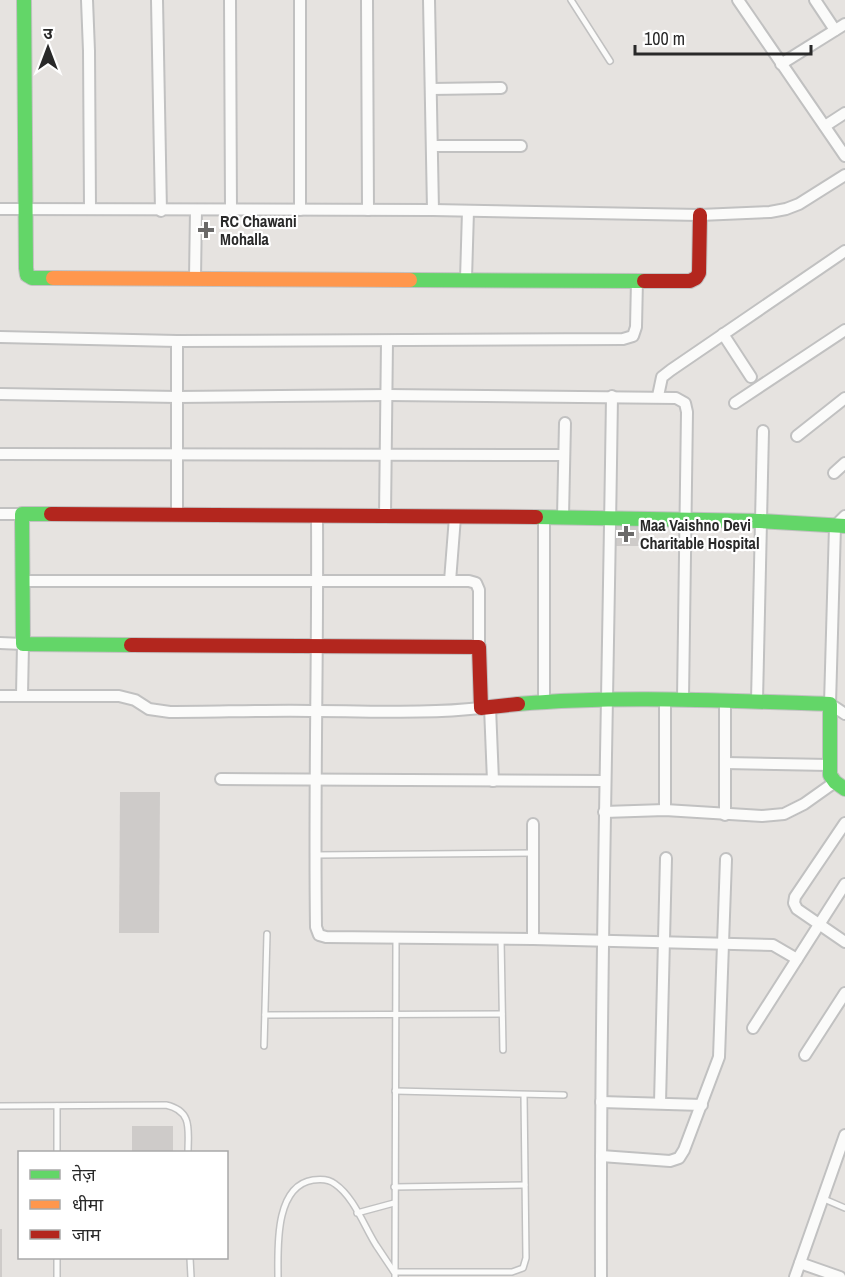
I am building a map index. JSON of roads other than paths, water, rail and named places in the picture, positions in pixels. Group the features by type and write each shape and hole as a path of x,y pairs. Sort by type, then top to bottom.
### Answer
{"street":[{"path":"24,0 26,268 27,275 32,278 690,281 696,278 700,265 700,215"},
{"path":"87,0 90,209"},
{"path":"157,0 161,211"},
{"path":"230,0 231,210"},
{"path":"300,0 300,210"},
{"path":"367,0 368,210"},
{"path":"429,0 433,210"},
{"path":"738,0 845,156"},
{"path":"781,64 840,27 815,0"},
{"path":"431,89 501,88"},
{"path":"825,126 845,113"},
{"path":"432,146 521,146"},
{"path":"0,209 433,210 700,215 770,212 786,209 799,204 845,175"},
{"path":"195,278 196,210"},
{"path":"466,279 468,211"},
{"path":"658,396 662,377 845,251"},
{"path":"0,338 177,341 622,339 633,336 636,327 637,280"},
{"path":"735,403 845,330"},
{"path":"723,334 751,377"},
{"path":"177,341 177,515"},
{"path":"386,516 387,341"},
{"path":"0,394 177,397 388,395 658,396 676,398 685,403 687,412 683,699"},
{"path":"601,1277 604,812 608,700 612,396"},
{"path":"796,436 845,398"},
{"path":"563,517 565,423"},
{"path":"757,701 763,430"},
{"path":"0,454 564,455"},
{"path":"834,473 845,464"},
{"path":"0,514 563,517 842,523 830,704 829,765 830,775 840,786 784,813 762,816 665,810 604,812"},
{"path":"22,514 22,695"},
{"path":"317,517 315,855 316,927 319,935 396,939 603,940 773,945 797,959"},
{"path":"450,581 455,517"},
{"path":"544,518 544,702"},
{"path":"23,581 469,581 476,583 479,590 479,647 493,781"},
{"path":"0,644 479,647"},
{"path":"0,696 119,696 135,700 149,709 170,712 441,712 544,702 683,699 830,704 845,714"},
{"path":"665,699 665,810"},
{"path":"725,700 725,815"},
{"path":"725,763 829,765"},
{"path":"221,779 605,781"},
{"path":"533,824 533,939"},
{"path":"845,824 795,897 794,903 796,909 845,942"},
{"path":"660,1103 666,858"},
{"path":"601,1156 670,1161 679,1158 684,1150 719,1057 726,859"},
{"path":"753,1028 845,884"},
{"path":"805,1055 845,993"},
{"path":"601,1102 702,1105"},
{"path":"795,1277 845,1135"},
{"path":"800,1263 840,1277"}],"lane":[{"path":"571,0 610,61"},
{"path":"315,855 533,853"},
{"path":"264,1046 267,934"},
{"path":"394,1275 396,939"},
{"path":"501,939 503,1050"},
{"path":"265,1015 502,1014"},
{"path":"395,1091 564,1095"},
{"path":"394,1275 512,1272 523,1268 526,1258 524,1095"},
{"path":"0,1106 166,1105 184,1114 188,1124 188,1151"},
{"path":"57,1106 57,1151"},
{"path":"278,1277 281,1216 296,1188 307,1181 319,1179 333,1182 345,1193 394,1275"},
{"path":"394,1186 525,1185"},
{"path":"824,1199 845,1208"},
{"path":"357,1213 394,1203"},
{"path":"57,1259 57,1277"},
{"path":"190,1259 191,1277"}],"place":[{"name":"RC Chawani Mohalla","path":"206,230"},
{"name":"Maa Vaishno Devi Charitable Hospital","path":"626,534"}]}
